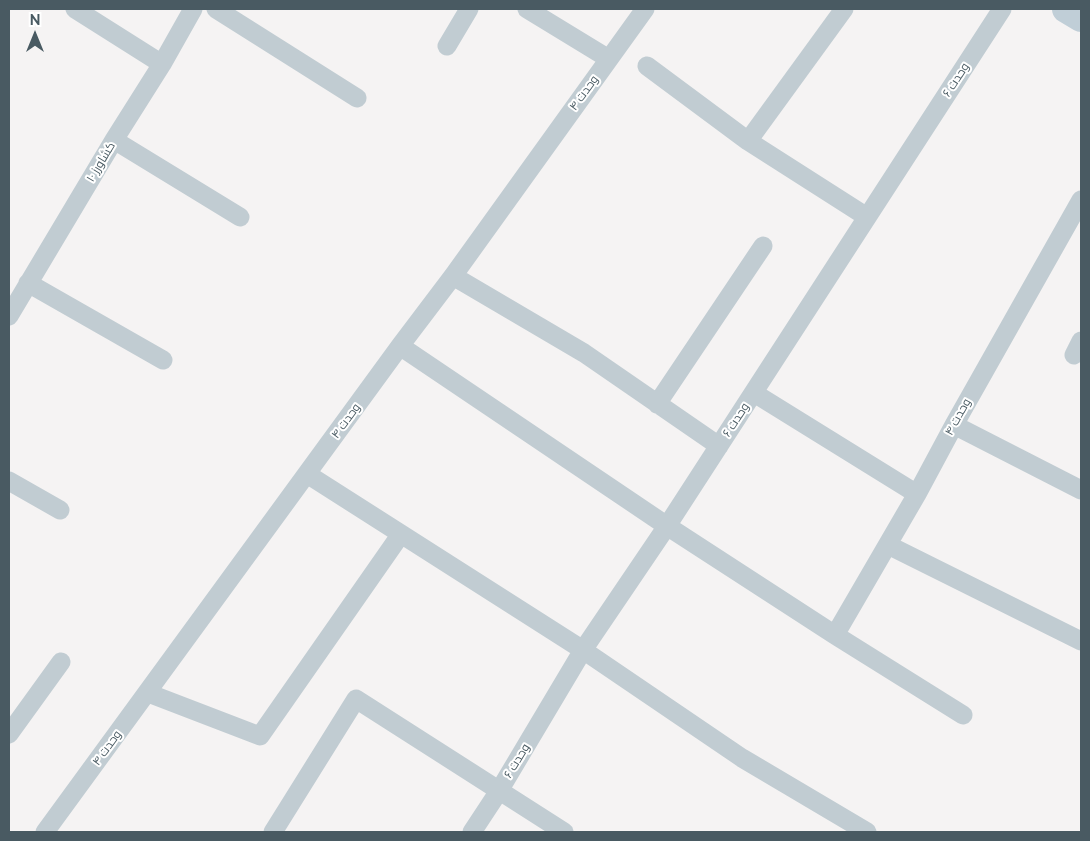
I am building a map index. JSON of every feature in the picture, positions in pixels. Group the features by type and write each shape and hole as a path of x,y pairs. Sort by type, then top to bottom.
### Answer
{"street":[{"path":"75,9 162,64"},
{"name":"کشاورز ۱۰","path":"9,316 114,140 162,64 193,9"},
{"path":"216,9 358,98"},
{"path":"447,46 469,9"},
{"path":"527,9 609,59"},
{"name":"وحدت ۴","path":"45,832 453,276 645,9"},
{"path":"748,141 844,9"},
{"name":"وحدت ۶","path":"472,832 499,791 583,650 668,526 1002,9"},
{"path":"1066,9 1081,18"},
{"path":"647,66 748,141 867,217"},
{"path":"114,140 240,217"},
{"name":"وحدت ۴","path":"835,635 917,494 1081,200"},
{"path":"657,404 763,246"},
{"path":"453,276 584,353 719,446"},
{"path":"28,283 163,360"},
{"path":"400,346 668,526 835,635 963,715"},
{"path":"754,393 917,494"},
{"path":"954,425 1081,490"},
{"path":"307,474 583,650 742,758 867,832"},
{"path":"9,481 60,510"},
{"path":"148,693 260,736 401,534"},
{"path":"888,544 1081,641"},
{"path":"9,734 61,662"},
{"path":"273,832 356,699 564,832"}]}
